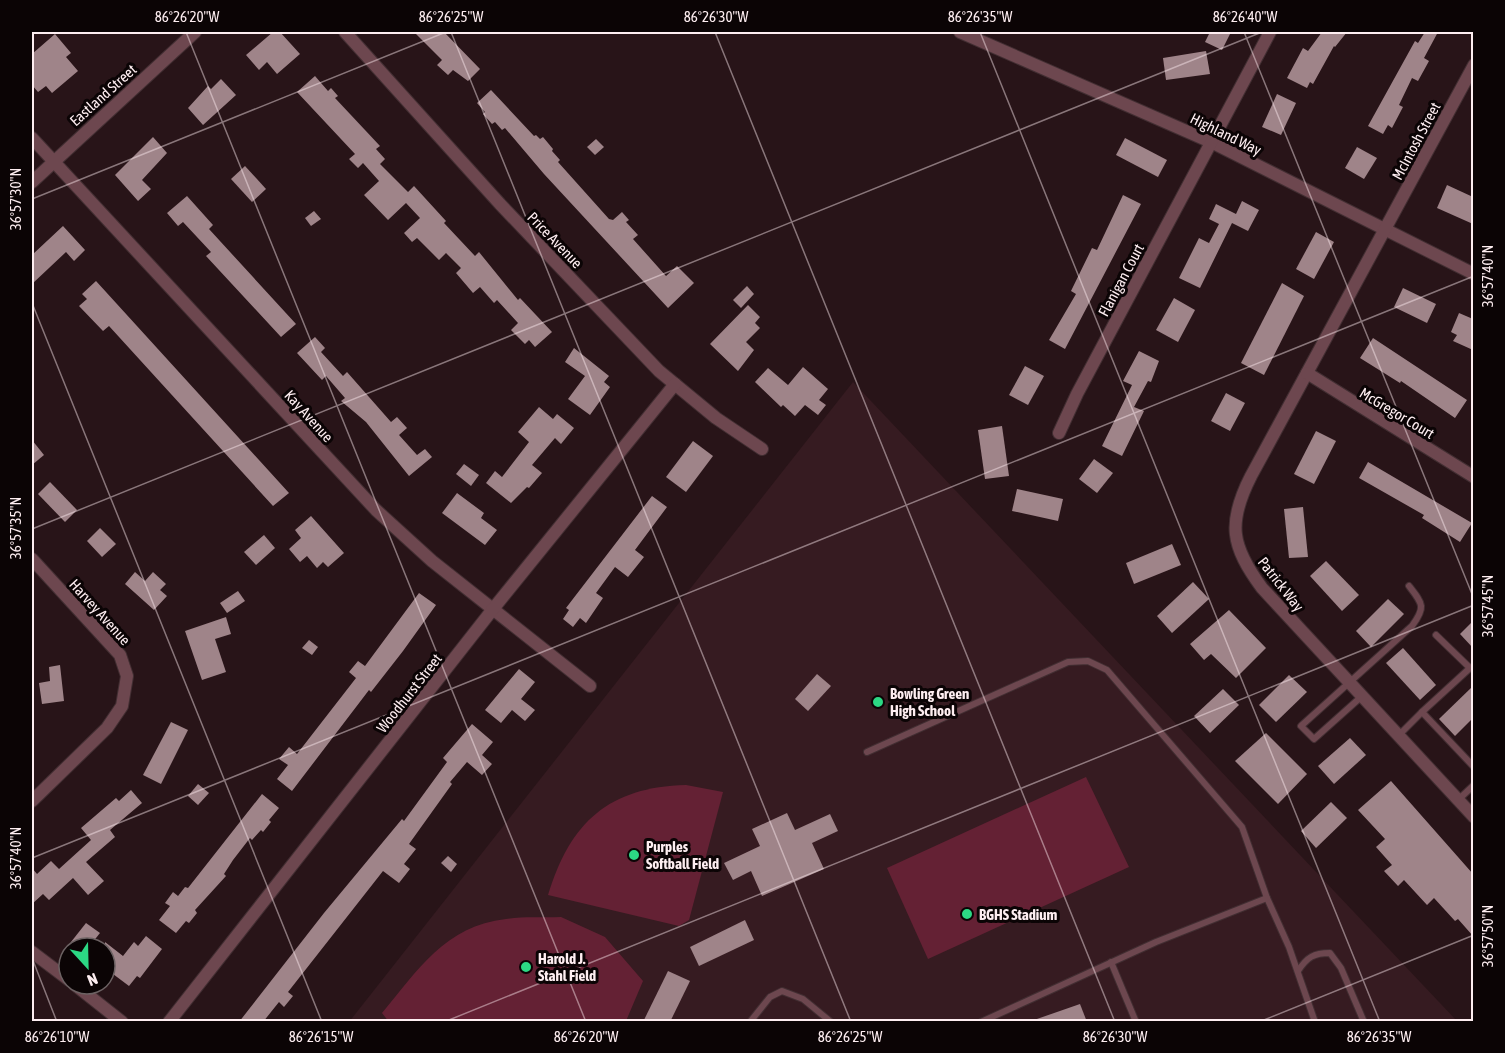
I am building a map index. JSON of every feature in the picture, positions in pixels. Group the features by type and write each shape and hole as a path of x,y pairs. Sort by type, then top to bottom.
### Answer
{"street":[{"name":"Eastland Street","path":"32,182 195,32"},
{"name":"Price Avenue","path":"345,32 500,204 634,346 716,418 762,449"},
{"name":"Highland Way","path":"960,32 1211,142 1473,274"},
{"name":"Flanigan Court","path":"1059,433 1077,394 1270,32"},
{"name":"McIntosh Street","path":"1385,230 1473,65"},
{"name":"Kay Avenue","path":"32,138 376,510 432,561 590,686"},
{"name":"Patrick Way","path":"1385,230 1243,491 1235,517 1234,532 1241,557 1262,588 1473,817"},
{"name":"McGregor Court","path":"1307,373 1473,477"},
{"name":"Woodhurst Street","path":"169,1022 493,609 675,384"},
{"name":"Harvey Avenue","path":"32,559 120,655 127,676 122,706 107,728 32,801"},
{"path":"32,952 57,971"},
{"path":"89,996 122,1022"}],"lane":[{"path":"1361,697 1314,739 1301,726 1350,685 1421,614 1421,602 1410,586"},
{"path":"1398,736 1470,668 1436,635"},
{"path":"867,752 1068,662 1088,661 1107,670 1242,827 1267,898 1298,971 1315,1022"},
{"path":"1422,712 1473,767"},
{"path":"1458,800 1473,785"},
{"path":"981,1022 1111,962 1267,898"},
{"path":"1298,971 1305,960 1317,953 1330,953 1341,968 1364,1022"},
{"path":"1111,962 1136,1022"},
{"path":"750,1022 770,997 782,991 803,999 831,1022"}],"shaded area":[{"name":"Bowling Green High School","path":"853,382 1457,1021 349,1022"},
{"name":"BGHS Stadium","path":"1086,777 1129,867 928,959 887,868"},
{"name":"Purples Softball Field","path":"686,785 723,792 689,920 679,926 548,895 568,847 596,813 614,801 635,793 659,787"},
{"name":"Harold J. Stahl Field","path":"561,917 605,937 643,981 626,1021 389,1022 382,1013 421,966 449,940 485,923 506,919"}],"building":[{"path":"273,32 280,32 300,54 277,74 267,62 259,70 246,55"},
{"path":"414,32 444,32 480,69 468,81 453,70 448,75 437,65 442,60"},
{"path":"1210,32 1231,32 1222,50 1205,42"},
{"path":"1322,32 1347,32 1334,46 1313,84 1310,82 1307,88 1287,78 1303,48 1308,51"},
{"path":"1425,32 1438,32 1424,58 1429,61 1418,81 1412,78 1399,105 1403,107 1392,128 1388,125 1383,134 1368,126 1415,41 1418,43"},
{"path":"55,34 71,53 66,57 78,71 52,93 46,86 38,92 32,85 32,54"},
{"path":"1206,51 1210,74 1166,80 1163,58"},
{"path":"315,76 328,91 331,88 338,96 335,98 380,146 376,149 385,159 380,164 408,192 414,186 475,256 479,252 518,300 520,298 552,332 535,347 529,340 525,344 511,330 518,323 497,300 494,303 480,287 473,293 456,273 461,268 446,253 439,260 417,238 412,242 404,233 420,218 406,203 388,220 364,195 379,181 363,163 358,168 349,159 355,154 297,92"},
{"path":"221,79 236,95 203,125 188,108 208,86 211,89"},
{"path":"491,90 534,136 540,139 543,137 560,160 558,162 609,219 613,220 622,212 629,220 626,222 638,235 633,239 666,276 677,266 694,283 668,308 544,174 505,128 502,130 495,122 492,124 483,114 485,112 477,103"},
{"path":"1277,94 1296,103 1281,135 1262,127"},
{"path":"153,137 167,153 142,180 151,189 138,201 115,175"},
{"path":"1125,138 1167,160 1158,177 1116,155"},
{"path":"596,139 604,147 595,155 587,147"},
{"path":"1357,147 1377,158 1364,179 1345,168"},
{"path":"245,166 266,189 252,202 231,179"},
{"path":"1447,185 1473,197 1473,224 1437,208"},
{"path":"1123,195 1141,204 1065,349 1049,340 1076,294 1071,291 1092,248 1097,250"},
{"path":"187,196 213,225 209,229 296,324 281,337 206,256 211,252 183,222 178,226 167,213"},
{"path":"1242,201 1259,210 1248,231 1232,223 1200,288 1179,278 1199,238 1209,243 1219,224 1209,219 1216,204 1236,214"},
{"path":"314,211 321,219 311,226 305,218"},
{"path":"63,226 85,250 74,261 66,252 32,284 32,255"},
{"path":"1316,232 1334,242 1314,279 1296,269"},
{"path":"96,281 289,493 273,506 109,326 103,331 79,306 87,299 82,294"},
{"path":"1282,283 1304,296 1264,375 1241,363"},
{"path":"747,286 754,294 741,308 733,300"},
{"path":"1403,288 1436,304 1427,323 1394,307"},
{"path":"1174,298 1195,310 1178,342 1156,330"},
{"path":"748,305 760,317 755,323 760,328 746,342 754,350 738,371 710,344"},
{"path":"1459,313 1473,319 1473,350 1453,341 1457,335 1451,332"},
{"path":"315,337 325,348 321,352 343,376 347,372 391,422 397,417 407,428 399,435 417,455 425,449 432,457 409,476 366,422 341,401 345,398 326,376 322,380 297,353"},
{"path":"1373,338 1467,400 1455,418 1401,381 1400,383 1360,358"},
{"path":"574,348 609,376 604,382 610,387 590,415 568,399 585,376 565,362"},
{"path":"1139,351 1159,361 1151,382 1148,381 1134,407 1144,411 1122,456 1102,446 1132,385 1123,381"},
{"path":"1025,366 1044,376 1028,405 1009,395"},
{"path":"803,367 828,389 819,400 826,405 818,415 805,405 795,416 783,405 781,407 755,382 768,368 788,385"},
{"path":"1226,393 1245,403 1230,431 1211,421"},
{"path":"539,407 553,419 557,414 574,428 561,444 555,438 532,465 542,473 511,503 486,483 495,471 502,477 529,442 518,432"},
{"path":"1002,426 1009,476 985,479 978,430"},
{"path":"1316,431 1336,441 1314,484 1294,474"},
{"path":"32,440 44,455 32,465"},
{"path":"693,441 713,456 686,492 666,477"},
{"path":"1094,459 1113,473 1097,493 1079,479"},
{"path":"1368,462 1472,523 1460,542 1422,518 1424,515 1359,478"},
{"path":"464,464 479,475 471,486 456,474"},
{"path":"50,482 77,510 65,522 38,494"},
{"path":"1017,489 1063,499 1058,521 1012,511"},
{"path":"457,493 484,513 481,518 497,530 485,545 442,513"},
{"path":"652,496 667,507 635,550 644,557 628,577 615,567 596,593 603,598 586,623 580,618 573,627 563,619 569,610 566,608"},
{"path":"1303,507 1308,557 1289,558 1284,509"},
{"path":"311,516 344,553 328,567 323,562 317,568 307,556 300,562 289,549 301,538 295,530"},
{"path":"100,528 116,544 102,557 87,541"},
{"path":"264,535 275,548 256,565 244,552"},
{"path":"1172,544 1181,565 1134,584 1126,563"},
{"path":"1326,561 1359,595 1342,611 1310,576"},
{"path":"135,572 145,581 153,572 166,584 160,590 167,596 154,610 125,584"},
{"path":"1193,582 1209,599 1172,633 1157,616"},
{"path":"238,591 245,601 227,613 220,603"},
{"path":"419,593 436,605 403,651 371,692 369,690 292,791 277,779 288,765 279,759 289,747 297,754 356,678 349,672 358,661 365,666"},
{"path":"1388,599 1404,614 1371,647 1356,631"},
{"path":"1229,610 1266,648 1236,678 1211,654 1204,660 1190,644"},
{"path":"226,617 231,634 215,639 226,672 202,680 185,631"},
{"path":"1473,621 1473,648 1460,634"},
{"path":"309,640 318,647 312,655 302,648"},
{"path":"1403,648 1436,685 1420,700 1386,663"},
{"path":"60,665 64,701 42,704 39,683 50,681 49,667"},
{"path":"519,669 535,682 521,699 535,710 525,721 512,710 501,723 485,710"},
{"path":"817,674 831,686 808,711 795,699"},
{"path":"1289,675 1307,692 1276,722 1259,705"},
{"path":"1473,686 1473,718 1455,736 1439,719"},
{"path":"1223,689 1239,705 1210,733 1194,716"},
{"path":"171,722 188,730 161,784 143,775"},
{"path":"472,724 493,742 482,755 492,764 482,775 467,762 450,782 452,784 409,844 416,849 404,864 410,869 399,883 383,871 288,992 293,996 284,1007 279,1002 263,1022 239,1022 324,913 402,819 404,821 447,762 443,758"},
{"path":"1266,733 1307,774 1278,804 1235,761"},
{"path":"1350,738 1366,755 1334,784 1318,766"},
{"path":"1391,781 1473,874 1473,936 1458,919 1455,921 1434,898 1427,905 1404,880 1398,886 1384,871 1392,865 1376,847 1385,839 1358,810"},
{"path":"198,784 209,793 198,805 188,796"},
{"path":"131,790 142,803 110,830 115,837 86,862 104,881 88,895 73,878 49,900 43,894 32,904 32,868 37,874 51,861 59,869 91,840 81,828 116,798 119,801"},
{"path":"262,794 279,808 269,820 271,822 263,832 261,830 252,840 250,838 224,874 226,876 195,910 197,913 189,923 186,921 176,933 159,920 170,906 165,903 173,892 178,896 185,887 188,888"},
{"path":"1331,802 1347,818 1316,848 1301,831"},
{"path":"787,813 795,830 830,814 838,831 812,843 824,869 762,896 751,871 733,880 724,863 760,846 752,829"},
{"path":"448,856 457,864 451,872 441,863"},
{"path":"745,920 754,940 699,966 690,947"},
{"path":"86,923 100,933 98,936 76,936"},
{"path":"146,936 162,949 140,978 137,976 129,986 117,977 117,951 123,956 134,942 138,946"},
{"path":"668,971 690,981 670,1022 643,1022"},
{"path":"1080,1004 1087,1022 1035,1022 1034,1020"}],"place":[{"name":"Bowling Green High School","path":"878,702"},
{"name":"Purples Softball Field","path":"634,855"},
{"name":"BGHS Stadium","path":"967,914"},
{"name":"Harold J. Stahl Field","path":"526,967"}]}
